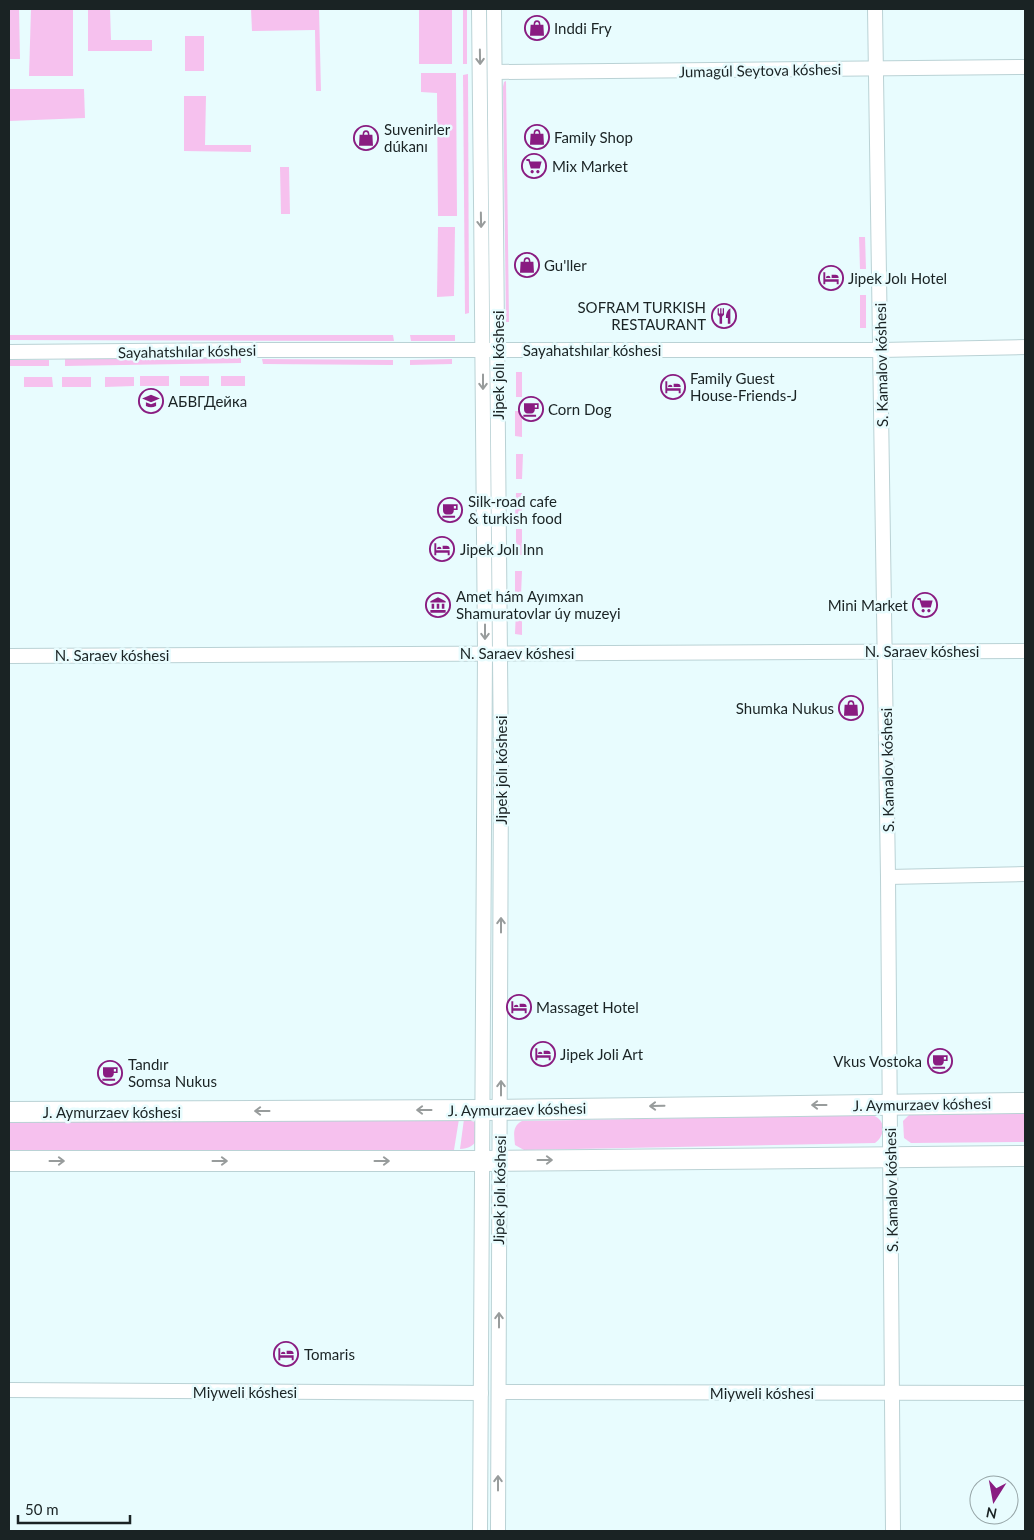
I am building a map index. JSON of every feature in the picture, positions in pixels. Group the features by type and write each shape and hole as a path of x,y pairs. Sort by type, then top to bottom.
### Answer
{"street":[{"name":"Jipek jolı kóshesi","path":"479,9 485,653 493,1110"},
{"name":"Jipek jolı kóshesi","path":"480,1531 481,1393 493,1110 500,653 494,9"},
{"name":"S. Kamalov kóshesi","path":"875,9 888,877 894,1531"},
{"name":"Jumagúl Seytova kóshesi","path":"495,72 1025,67"},
{"name":"Sayahatshılar kóshesi","path":"9,352 881,350 1025,347"},
{"name":"N. Saraev kóshesi","path":"9,656 1025,651"},
{"path":"888,877 1025,874"},
{"name":"J. Aymurzaev kóshesi","path":"9,1112 493,1110 1025,1103"},
{"path":"9,1161 490,1161 1025,1156"},
{"name":"Jipek jolı kóshesi","path":"490,1161 499,1392 498,1531"},
{"name":"Miyweli kóshesi","path":"9,1390 481,1393"},
{"name":"Miyweli kóshesi","path":"499,1392 1025,1393"}],"shaded area":[{"path":"9,9 19,9 20,59 9,59"},
{"path":"31,9 73,9 73,76 29,76"},
{"path":"88,9 110,9 111,40 152,40 152,51 88,51"},
{"path":"251,9 319,9 321,91 316,91 315,30 252,31"},
{"path":"419,9 452,9 452,64 419,64"},
{"path":"463,9 467,9 467,64 463,64"},
{"path":"185,36 204,36 204,71 185,71"},
{"path":"421,73 456,73 457,216 438,216 437,93 421,92"},
{"path":"468,74 469,313 465,314 463,75"},
{"path":"506,81 509,322 506,322 503,87"},
{"path":"9,89 84,89 85,118 9,121"},
{"path":"184,96 206,96 205,145 251,145 251,152 184,151"},
{"path":"280,167 289,167 290,214 281,214"},
{"path":"438,227 455,227 454,296 437,297"},
{"path":"859,237 865,237 866,269 860,269"},
{"path":"860,295 866,295 866,328 860,328"},
{"path":"9,335 393,335 394,341 9,340"},
{"path":"410,335 455,335 455,341 411,341"},
{"path":"241,358 241,363 65,366 65,359"},
{"path":"262,359 393,360 393,365 263,364"},
{"path":"452,359 452,364 410,365 410,360"},
{"path":"9,360 49,360 49,366 9,366"},
{"path":"516,372 522,372 522,397 516,397"},
{"path":"140,376 169,376 169,386 140,386"},
{"path":"180,376 209,376 209,386 180,386"},
{"path":"221,376 245,376 245,386 221,386"},
{"path":"24,377 52,377 53,387 24,387"},
{"path":"62,377 91,377 91,387 62,387"},
{"path":"105,377 134,377 134,386 105,387"},
{"path":"515,411 522,411 522,437 515,436"},
{"path":"516,454 523,454 522,479 516,479"},
{"path":"516,493 522,493 522,518 515,518"},
{"path":"516,529 522,529 522,555 516,555"},
{"path":"515,571 522,571 521,596 515,596"},
{"path":"516,609 522,609 522,635 515,634"},
{"path":"1025,1112 1025,1142 911,1143 904,1138 903,1121 910,1114"},
{"path":"872,1115 880,1120 883,1128 879,1140 875,1143 524,1150 515,1145 514,1138 515,1128 522,1121"},
{"path":"459,1119 454,1150 9,1153 9,1121"},
{"path":"464,1119 475,1122 478,1132 474,1144 460,1149"}],"place":[{"name":"Inddi Fry","path":"537,28"},
{"name":"Family Shop","path":"537,137"},
{"name":"Suvenirler dúkanı","path":"366,138"},
{"name":"Mix Market","path":"534,166"},
{"name":"Gu'ller","path":"527,265"},
{"name":"Jipek Jolı Hotel","path":"831,278"},
{"name":"SOFRAM TURKISH RESTAURANT","path":"724,316"},
{"name":"Family Guest House-Friends-J","path":"673,387"},
{"name":"АБВГДейка","path":"151,401"},
{"name":"Corn Dog","path":"531,409"},
{"name":"Silk-road cafe & turkish food","path":"450,510"},
{"name":"Jipek Jolı Inn","path":"442,549"},
{"name":"Amet hám Ayımxan Shamuratovlar úy muzeyi","path":"438,605"},
{"name":"Mini Market","path":"925,605"},
{"name":"Shumka Nukus","path":"851,708"},
{"name":"Massaget Hotel","path":"519,1007"},
{"name":"Jipek Joli Art","path":"543,1054"},
{"name":"Vkus Vostoka","path":"940,1061"},
{"name":"Tandır Somsa Nukus","path":"110,1073"},
{"name":"Tomaris","path":"286,1354"}]}
